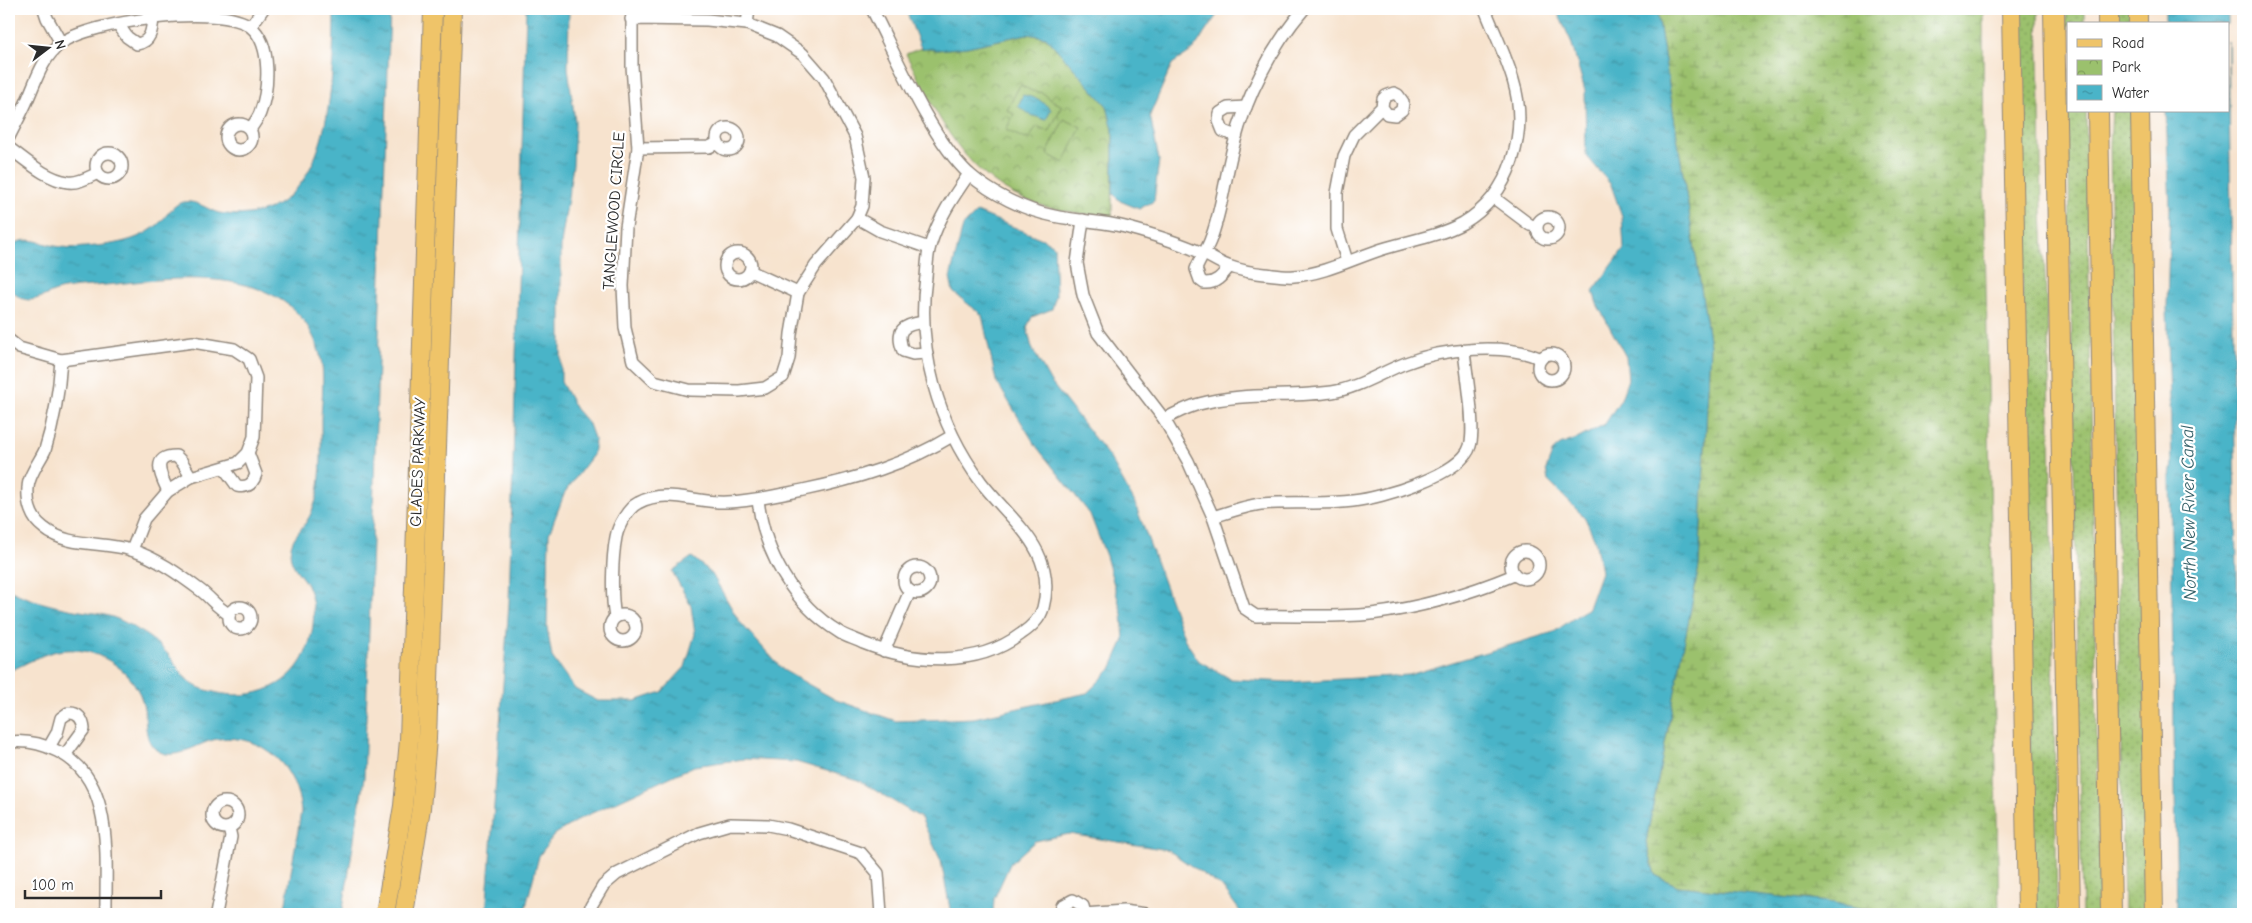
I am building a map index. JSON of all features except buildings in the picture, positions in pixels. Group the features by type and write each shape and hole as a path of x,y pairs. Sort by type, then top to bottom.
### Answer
{"highway":[{"path":"2044,9 2057,178"},
{"path":"2054,9 2070,914"},
{"path":"2096,9 2096,22"},
{"path":"2108,9 2108,22"},
{"path":"2098,112 2112,914"}],"main road":[{"name":"GLADES PARKWAY","path":"385,914 403,806 409,740 433,9"},
{"name":"GLADES PARKWAY","path":"404,914 422,808 427,739 452,9"},
{"path":"2011,9 2027,914"},
{"path":"2138,9 2138,22"},
{"path":"2140,112 2154,914"}],"street":[{"path":"44,9 46,18 61,43"},
{"path":"251,26 263,9"},
{"path":"747,24 749,9"},
{"path":"872,9 937,133 969,174 1005,198 1034,212 1121,226 1203,253 1229,267 1263,274 1293,276 1318,272 1388,247 1440,233 1463,222 1494,198 1510,168 1517,144 1518,99 1513,80 1485,9"},
{"path":"1229,267 1216,281 1204,283 1200,280 1196,269 1214,230 1236,136 1246,107 1263,72 1292,23 1304,9"},
{"name":"TANGLEWOOD CIRCLE","path":"631,14 747,24 777,36 803,54 824,78 856,136 861,155 864,190 857,218 816,265 798,293 790,334 789,358 783,377 765,388 740,392 689,390 654,381 634,361 625,328 623,286 626,227 638,148 632,66 631,14"},
{"path":"9,136 27,102 39,70 61,43 84,32 118,24 154,18 211,16 235,20 251,26 262,40 267,56 266,83 260,113 250,130"},
{"path":"118,24 127,37 137,44 148,39 152,32 154,18"},
{"path":"1236,136 1223,131 1219,121 1220,113 1228,108 1246,107"},
{"path":"1347,261 1337,229 1337,194 1344,156 1354,135 1382,107"},
{"path":"638,148 709,148 718,143"},
{"path":"9,148 45,173 68,182 84,179 98,172"},
{"path":"758,500 766,540 778,567 794,590 816,614 840,633 884,651 920,659 960,657 988,652 1008,644 1028,629 1043,609 1046,580 1042,560 1033,542 981,481 952,436 935,390 926,353 923,322 930,248 950,202 969,174"},
{"path":"1494,198 1530,225 1536,226"},
{"path":"857,218 880,231 930,248"},
{"path":"1082,220 1077,263 1082,295 1098,333 1164,419 1188,460 1213,517 1244,608 1256,616 1370,614 1432,603 1485,587 1514,575"},
{"path":"750,271 798,293"},
{"path":"923,322 908,325 900,332 899,339 903,351 913,354 926,353"},
{"path":"9,340 19,348 61,360 192,342 234,349 249,359 256,378 254,437 248,453 238,463 191,477 168,491 144,519 132,550"},
{"path":"1164,419 1197,404 1226,398 1333,392 1408,362 1440,354 1464,351 1505,350 1530,354 1541,359"},
{"path":"1213,517 1260,504 1354,501 1398,490 1446,471 1464,458 1470,446 1472,432 1464,351"},
{"path":"61,360 59,398 52,428 42,457 28,486 30,511 43,528 65,540 132,550 168,568 202,591 220,609 230,614"},
{"path":"615,617 612,604 616,536 623,519 636,504 652,496 677,495 725,502 758,500 855,478 926,452 952,436"},
{"path":"224,468 237,486 248,486 254,482 256,474 248,453"},
{"path":"168,491 159,471 160,463 164,458 176,456 191,477"},
{"path":"884,651 910,591"},
{"path":"49,747 57,733 61,718 68,713 78,715 82,718 84,729 66,755"},
{"path":"9,742 18,741 49,747 66,755 76,763 93,786 101,809 104,835 106,914"},
{"path":"589,914 591,906 603,886 617,874 699,833 730,824 768,825 788,829 861,853 878,873 881,914"},
{"path":"216,914 231,837 229,828"},
{"path":"1060,914 1062,906 1073,900 1080,903 1085,914 1123,911 1146,914"}],"green space":[{"path":"1657,9 1983,9 1984,190 1999,914 1891,914 1829,902 1678,886 1655,875 1646,842 1699,566 1710,346"},
{"path":"2018,9 2038,9 2042,211 2049,359 2057,914 2033,914"},
{"path":"2066,9 2084,9 2084,22 2067,22 2067,66"},
{"path":"2114,9 2133,9 2134,22 2114,22"},
{"path":"1027,34 1046,37 1107,106 1113,129 1112,217 1046,207 1012,194 991,180 956,144 942,122 906,54 921,48 937,50 967,47"},
{"path":"1020,85 1032,91 1043,93 1062,106 1049,132 1037,126 1029,139 1025,139 1006,130 1014,114 1007,110"},
{"path":"2068,112 2086,112 2100,914 2082,914"},
{"path":"2112,112 2135,112 2149,914 2124,914 2110,146"},
{"path":"1064,119 1081,127 1064,163 1047,154"}],"water":[{"path":"334,9 390,9 364,778 342,914 284,914 301,812 298,796 286,768 264,748 250,742 235,739 218,739 174,754 160,752 148,739 144,708 134,684 126,673 115,665 91,653 78,650 58,651 43,655 9,671 9,590 41,602 109,616 126,623 157,643 187,679 205,690 229,695 243,695 271,688 283,681 302,660 308,646 313,623 310,592 292,563 290,553 294,538 312,512 319,486 323,386 320,355 307,326 288,305 264,291 236,283 205,279 174,279 70,288 58,290 30,300 19,297 11,288 8,269 9,249 19,241 25,240 70,248 122,242 148,231 160,223 179,203 184,202 198,204 219,213 234,215 249,214 277,205 298,186 313,161 323,131 329,99 332,66"},
{"path":"526,9 569,9 568,68 575,121 573,165 561,244 561,382 576,409 589,424 595,441 593,455 565,492 549,534 547,627 552,657 575,689 598,701 635,701 662,692 685,667 695,634 691,606 672,571 692,557 712,574 739,621 783,670 836,700 896,721 974,718 1087,693 1111,669 1124,640 1122,614 1106,556 1090,514 1036,446 996,381 982,315 953,292 950,278 963,226 977,212 1045,240 1054,246 1056,295 1052,309 1032,317 1027,327 1032,348 1050,381 1110,458 1134,501 1185,640 1199,661 1231,679 1289,682 1409,675 1554,632 1588,608 1601,572 1595,540 1585,518 1548,481 1546,469 1553,451 1560,445 1579,438 1605,424 1621,399 1628,379 1626,357 1597,304 1593,291 1624,249 1622,216 1611,185 1586,155 1585,91 1571,41 1556,9 1657,9 1710,346 1699,566 1646,842 1655,875 1678,886 1829,902 1891,914 1242,914 1223,888 1168,850 1069,834 1035,841 1010,864 994,899 993,914 951,914 941,861 921,818 858,780 796,762 744,759 694,766 579,819 554,835 539,856 524,914 486,914 509,603"},
{"path":"909,9 1221,9 1193,50 1172,64 1150,115 1159,160 1154,201 1139,209 1120,201 1113,194 1113,130 1107,106 1046,37 1027,34 967,47 937,50 921,48 907,13"},
{"path":"2165,9 2228,9 2228,22 2165,22"},
{"path":"1023,95 1038,99 1051,109 1046,120 1031,115 1018,106"},
{"name":"North New River Canal","path":"2166,112 2229,112 2243,914 2177,914 2170,477 2172,463 2167,307 2170,209"}]}
